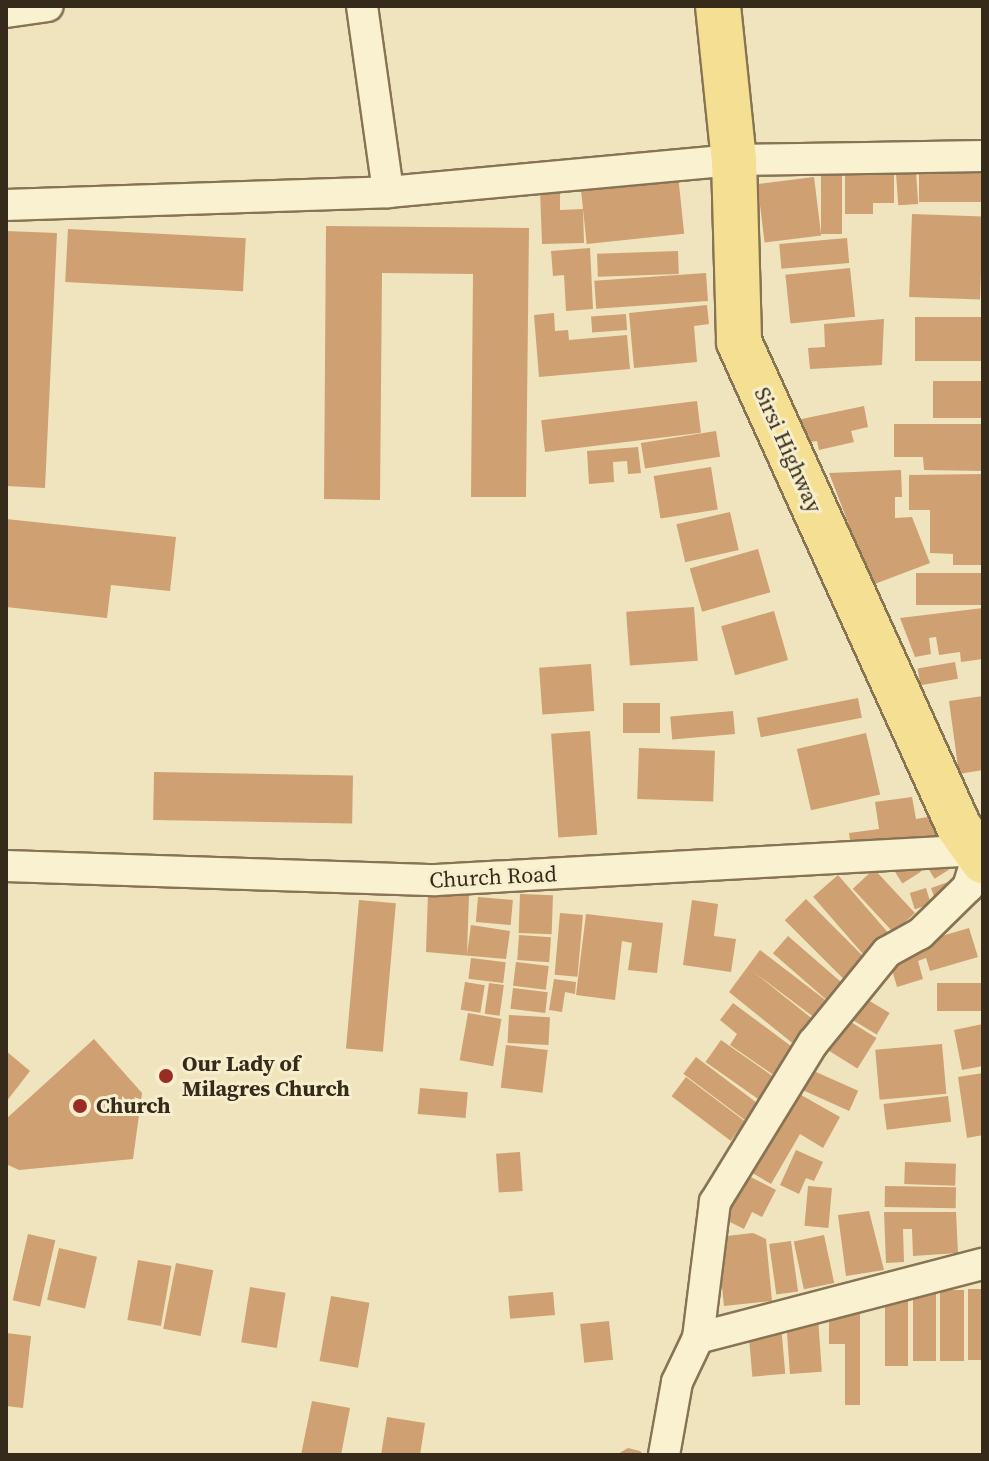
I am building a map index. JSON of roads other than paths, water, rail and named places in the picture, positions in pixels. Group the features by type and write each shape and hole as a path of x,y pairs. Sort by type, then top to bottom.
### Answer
{"main road":[{"name":"Sirsi Highway","path":"718,6 734,160 739,342 959,827 982,850"}],"street":[{"path":"6,12 48,6"},
{"path":"362,6 388,192"},
{"path":"8,199 388,192 734,160 983,156"},
{"path":"664,1455 677,1382 698,1338 715,1202 813,1043 887,952 920,934 968,887 982,850"},
{"name":"Church Road","path":"6,866 436,880 982,850"},
{"path":"698,1338 983,1264"}],"place":[{"name":"Our Lady of Milagres Church","path":"166,1076"},
{"name":"Church","path":"80,1106"}]}
